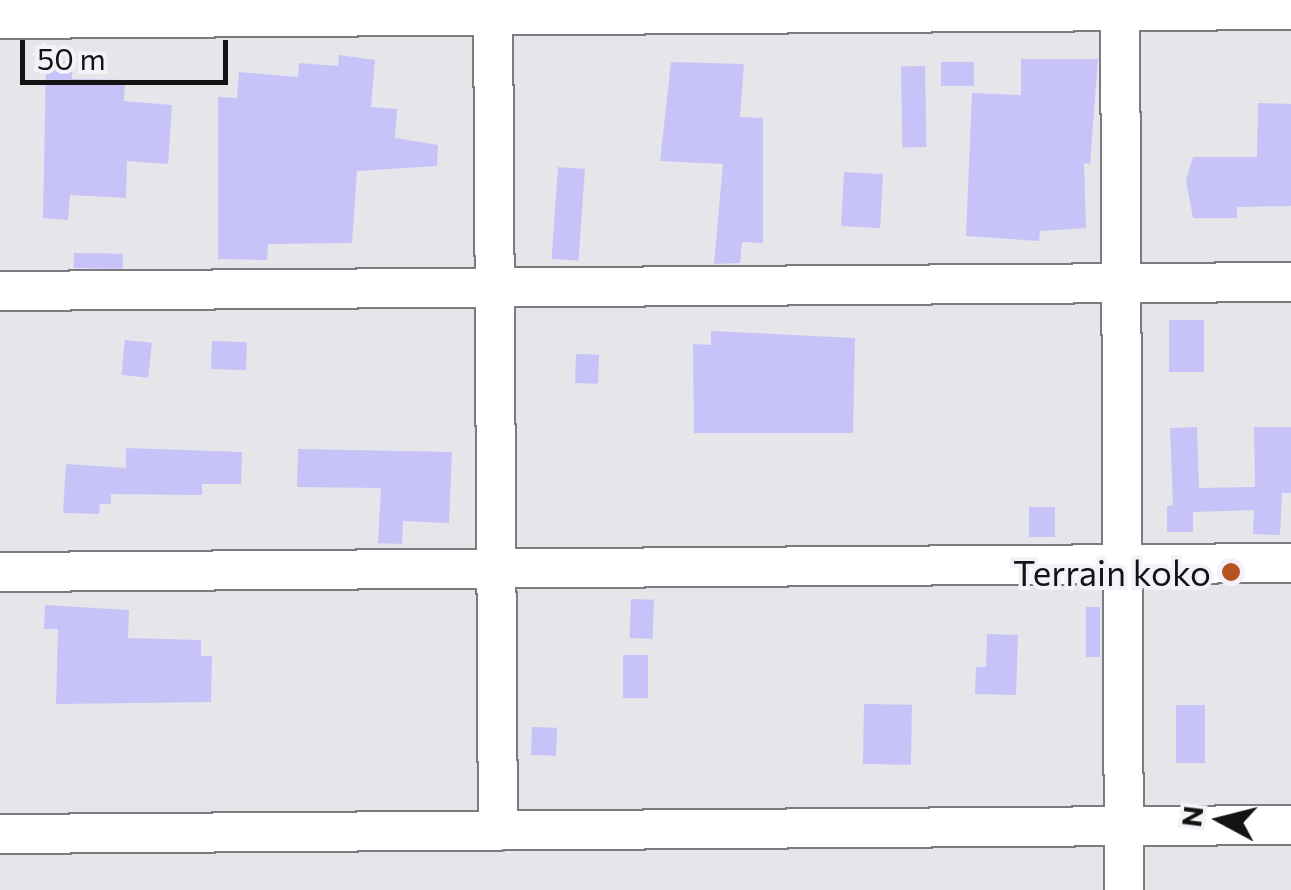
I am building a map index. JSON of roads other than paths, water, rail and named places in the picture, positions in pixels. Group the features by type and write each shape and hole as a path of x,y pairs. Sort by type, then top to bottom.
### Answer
{"street":[{"path":"1120,6 1124,890"},
{"path":"0,19 493,8 1120,6 1291,10"},
{"path":"493,8 498,831"},
{"path":"0,291 1291,282"},
{"path":"0,572 1291,563"},
{"path":"0,834 1291,825"}],"place":[{"name":"Terrain koko","path":"1231,572"}]}
